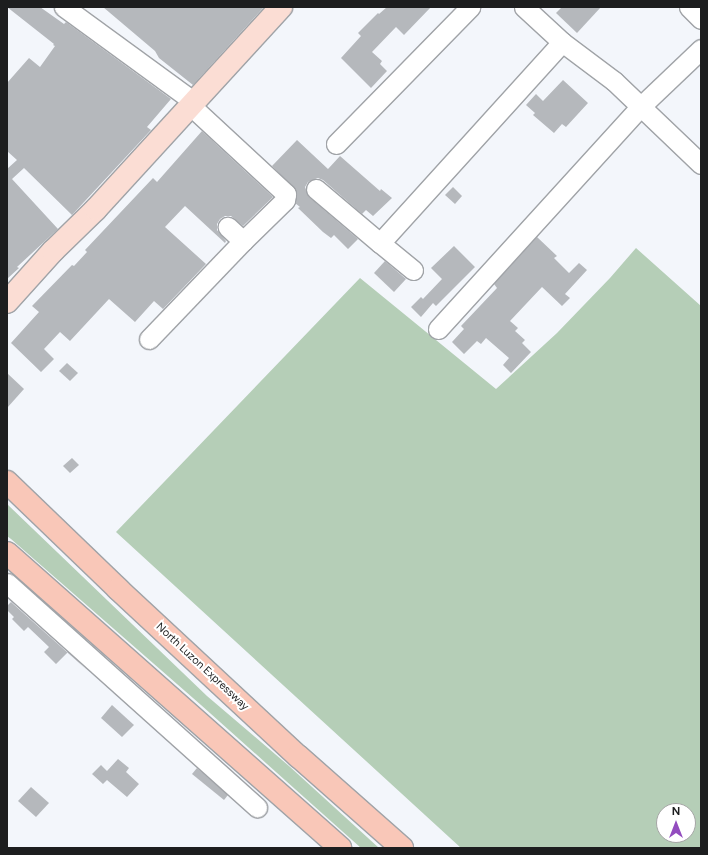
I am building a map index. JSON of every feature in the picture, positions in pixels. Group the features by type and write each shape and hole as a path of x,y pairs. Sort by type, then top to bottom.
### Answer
{"highway":[{"name":"North Luzon Expressway","path":"7,482 118,589 298,756 402,848"},
{"path":"7,553 340,848"}],"main road":[{"path":"7,302 53,251 96,209 191,103 281,7"}],"street":[{"path":"64,7 191,103 286,194 285,200 243,241 149,339"},
{"path":"336,144 470,7"},
{"path":"524,7 562,42 614,81 701,164"},
{"path":"689,7 701,19"},
{"path":"380,243 562,42"},
{"path":"438,329 640,107 701,49"},
{"path":"316,189 413,270"},
{"path":"228,227 243,241"},
{"path":"7,583 257,807"}],"green space":[{"path":"636,248 701,306 701,848 461,848 116,532 360,278 496,389 557,333 610,278"},
{"path":"7,504 207,696 289,766 379,848 361,848 201,705 7,536"}],"building":[{"path":"7,7 40,7 64,24 66,22 171,99 147,127 151,130 72,215 24,168 12,179 58,229 17,267 19,268 7,279 7,169 17,160 7,151 7,83 29,58 40,67 55,46"},
{"path":"103,7 264,7 193,85 159,58 155,51"},
{"path":"387,7 431,7 404,35 396,27 372,52 382,61 380,64 387,71 371,88 341,58 361,36 358,33 378,13 379,14"},
{"path":"562,7 601,7 577,33 556,13"},
{"path":"563,80 588,103 566,127 562,124 554,133 533,115 535,113 526,105 536,94 543,101"},
{"path":"202,131 273,197 243,226 231,216 225,216 220,219 217,224 217,230 226,241 225,243 185,206 165,227 206,264 163,309 154,301 135,322 109,299 70,341 60,332 44,349 54,359 41,372 11,343 39,312 32,306 72,265 74,266 87,252 85,250 153,178 157,182"},
{"path":"297,140 328,169 340,156 380,191 381,189 392,198 373,216 366,210 362,214 323,180 318,178 308,182 305,187 309,197 358,239 348,249 334,235 331,238 323,232 298,208 300,207 295,203 296,190 272,166"},
{"path":"453,187 462,196 455,204 445,195"},
{"path":"537,237 557,256 554,258 569,273 579,263 587,270 565,294 570,298 562,306 542,287 510,321 518,328 515,331 525,340 522,343 531,352 511,373 503,365 509,358 486,338 481,344 477,341 464,354 452,342 464,329 461,326 497,288 494,284"},
{"path":"454,246 475,267 436,306 433,303 421,317 411,307 421,297 423,299 442,279 431,268"},
{"path":"385,261 406,279 394,292 374,273"},
{"path":"67,363 78,373 70,381 59,371"},
{"path":"7,373 24,389 7,408"},
{"path":"72,458 79,465 70,473 63,466"},
{"path":"11,602 67,653 56,664 44,652 49,647 28,627 24,631 12,619 14,617 7,610 7,606"},
{"path":"68,652 87,670 67,653"},
{"path":"112,705 134,725 122,737 101,718"},
{"path":"118,759 129,768 126,772 139,784 127,797 107,780 103,784 92,774 101,765 107,771"},
{"path":"197,768 228,795 224,800 192,774"},
{"path":"31,787 49,803 36,817 18,801"}]}
